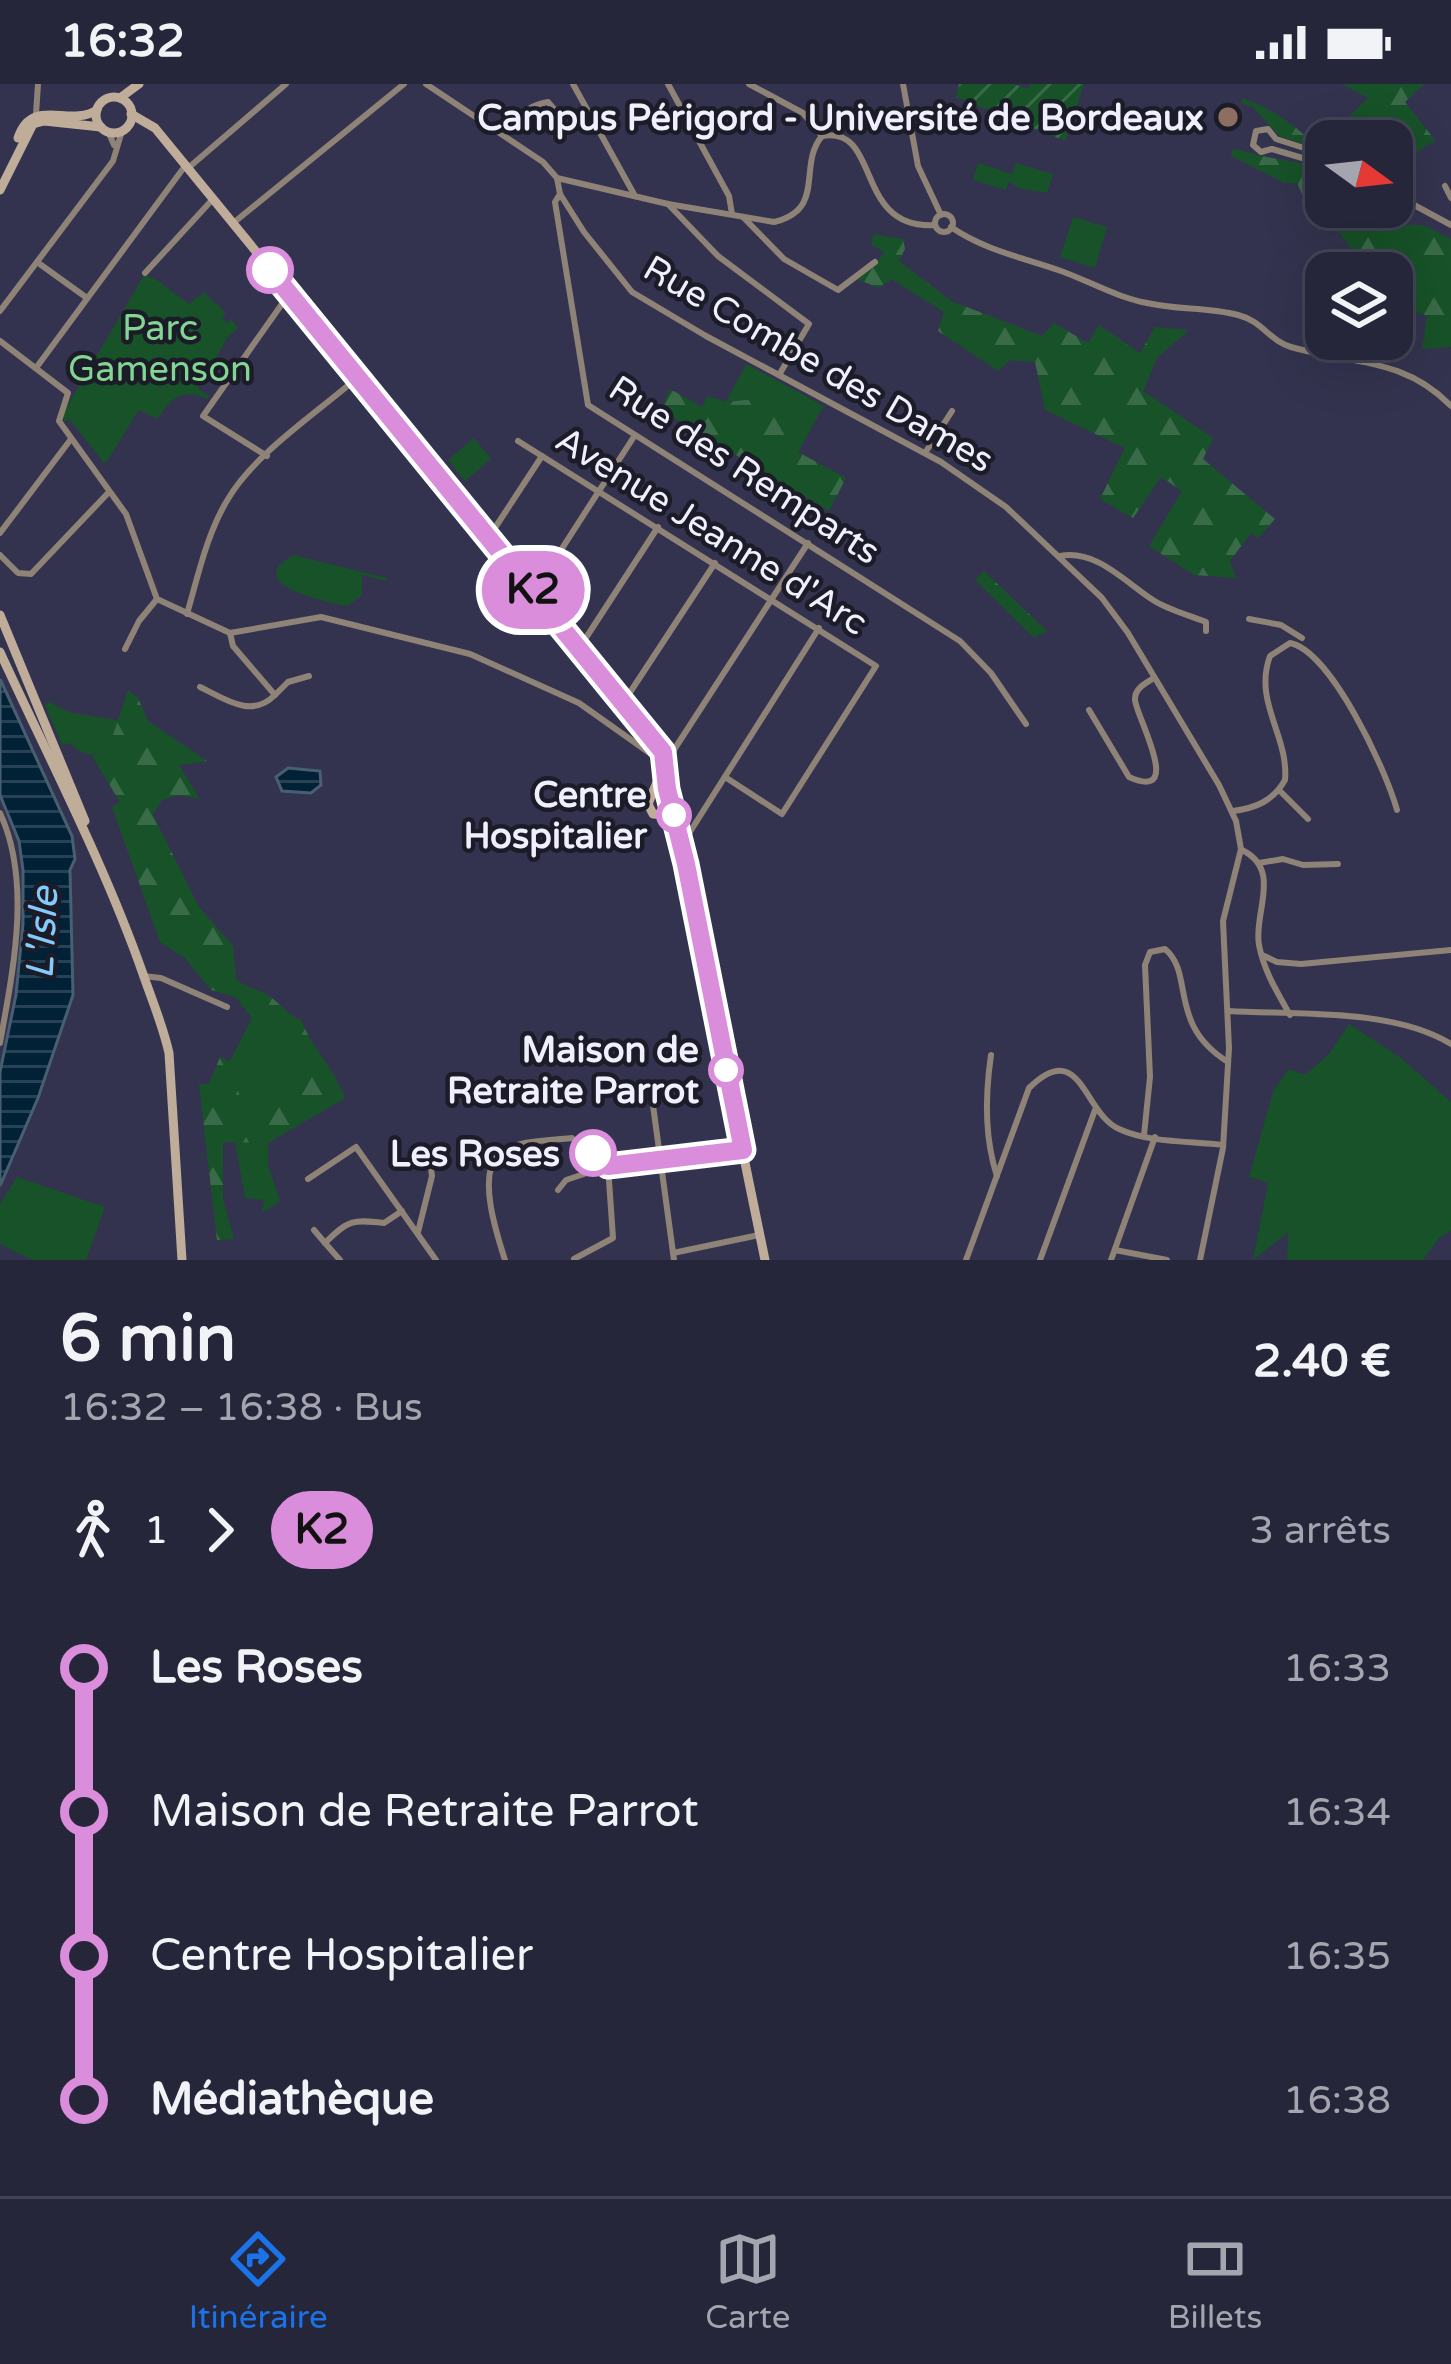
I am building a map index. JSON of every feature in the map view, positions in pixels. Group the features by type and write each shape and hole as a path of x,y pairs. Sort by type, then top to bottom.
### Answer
{"main road":[{"path":"105,129 99,106 103,87 152,125 647,730 661,759 679,832 765,1260"},
{"path":"2,183 22,127 36,114 85,116 137,87"},
{"path":"124,129 137,87"},
{"path":"2,183 33,124 51,121 147,129 163,140"},
{"path":"0,615 143,976 169,1054 182,1260"},
{"path":"0,652 60,769"},
{"path":"661,759 656,792 647,804 671,828 689,886"},
{"path":"656,792 671,802"},
{"path":"657,816 664,815 671,802"}],"street":[{"path":"36,114 38,84"},
{"path":"36,368 186,168 286,84"},
{"path":"232,224 404,84"},
{"path":"427,84 532,152 556,178 774,222 797,211 807,197 813,151 821,136"},
{"path":"573,84 635,197"},
{"path":"668,84 729,196 732,214"},
{"path":"749,84 803,113 821,136"},
{"path":"903,84 918,166 941,214 950,217 951,227"},
{"path":"506,134 521,113 540,103 548,102 560,116"},
{"path":"105,129 115,155"},
{"path":"0,311 115,155 124,129"},
{"path":"1305,148 1276,139 1268,129 1260,129 1252,138 1252,146 1261,152 1272,149 1305,159"},
{"path":"821,136 853,142 873,190 891,211 944,232 951,227"},
{"name":"Rue Combe des Dames","path":"556,178 560,194 584,232 632,292 989,493 1102,598 1154,678 1232,812 1241,849 1223,921 1228,1011 1223,1145 1200,1260"},
{"path":"1445,186 1451,198"},
{"name":"Rue des Remparts","path":"560,194 555,202 584,400 970,648 1025,724"},
{"path":"145,273 212,200"},
{"path":"668,204 718,256 809,324 779,375"},
{"path":"1413,204 1451,225"},
{"path":"935,225 941,214"},
{"path":"743,217 784,259 838,290 874,262"},
{"path":"951,227 989,248 1066,273 1114,295 1169,308 1228,312 1258,322 1285,345 1362,358 1402,371 1451,406"},
{"path":"37,262 87,298"},
{"path":"267,456 203,416 290,294"},
{"path":"0,341 68,393 58,417 126,514 157,599 230,633 321,617 470,654 579,703 661,759 808,543"},
{"path":"188,614 224,506 240,482 358,377"},
{"path":"925,454 952,411"},
{"path":"534,592 635,435"},
{"path":"0,533 71,439"},
{"name":"Avenue Jeanne d'Arc","path":"518,441 876,666 782,814 725,777"},
{"path":"489,537 542,456"},
{"path":"0,555 19,574 31,574 111,492"},
{"path":"580,647 658,527"},
{"path":"1060,556 1072,554 1110,569 1156,602 1206,622 1206,631"},
{"path":"624,703 715,562"},
{"path":"125,649 157,599"},
{"path":"1249,619 1281,625 1301,638"},
{"path":"679,832 688,835 820,628"},
{"path":"230,633 232,646 275,695"},
{"path":"1232,812 1259,805 1279,790 1286,772 1263,689 1270,656 1290,643 1305,647 1328,673 1391,788 1397,810"},
{"path":"200,687 251,708 264,705 288,682 309,676"},
{"path":"1089,710 1130,777 1146,781 1157,765 1135,695 1154,678"},
{"path":"1279,790 1308,819"},
{"path":"0,813 17,867 0,1043"},
{"path":"1241,849 1258,863 1264,880 1258,941 1263,967 1290,1015"},
{"path":"1258,863 1283,859 1303,865 1338,864"},
{"path":"1144,1136 1150,1077 1145,965 1150,952 1165,949 1175,958 1181,997 1198,1037 1228,1062"},
{"path":"1262,955 1301,964 1451,950"},
{"path":"143,976 161,978 227,1007"},
{"path":"1228,1011 1412,1026 1451,1044"},
{"path":"991,1055 986,1092 997,1177"},
{"path":"966,1260 1029,1088 1042,1076 1069,1072 1089,1091 1095,1110 1118,1129 1223,1145"},
{"path":"652,1098 674,1257 759,1234"},
{"path":"1040,1260 1095,1110"},
{"path":"1112,1260 1155,1137"},
{"path":"505,1260 489,1201 497,1155 507,1149 572,1138 608,1166 613,1238 574,1259"},
{"path":"308,1179 356,1147 436,1260"},
{"path":"558,1190 566,1180 608,1166 743,1150"},
{"path":"417,1233 432,1176 429,1154"},
{"path":"325,1243 349,1222 384,1222 402,1211"},
{"path":"314,1231 340,1260"},
{"path":"1115,1250 1167,1260"}],"green space":[{"path":"959,84 1014,84 1028,89 1030,84 1084,84 1065,141 956,97"},
{"path":"1342,84 1424,84 1405,102 1435,140 1413,155 1413,120 1346,120 1368,98"},
{"path":"1242,98 1284,119 1305,136 1305,145 1279,136 1253,107 1241,103"},
{"path":"1232,149 1305,165 1305,201 1297,183 1285,183 1231,156"},
{"path":"978,163 1012,174 1016,163 1053,174 1047,193 1018,188 1009,181 1006,190 973,180"},
{"path":"1073,217 1107,227 1095,268 1060,257"},
{"path":"1423,225 1451,239 1451,347 1422,349 1427,316 1413,310 1413,252 1354,252 1336,228"},
{"path":"874,234 903,239 905,249 899,261 951,301 1042,336 1054,323 1088,343 1099,325 1140,353 1155,327 1189,330 1157,358 1143,391 1213,438 1203,459 1275,519 1258,538 1251,533 1230,561 1236,578 1194,575 1149,546 1182,491 1161,477 1133,518 1100,499 1125,448 1045,410 1035,362 1010,360 998,371 938,331 944,312 891,279 879,288 857,279 884,252 871,244"},
{"name":"Parc Gamenson","path":"144,275 189,304 204,292 226,313 222,317 226,323 232,320 238,328 227,338 198,389 208,399 191,394 178,397 158,419 139,410 105,464 62,415"},
{"path":"746,364 824,406 818,416 765,398 726,402"},
{"path":"670,389 702,407 708,396 726,402 765,398 818,416 798,452 846,478 829,511 661,410"},
{"path":"474,438 491,459 465,481 448,460"},
{"path":"293,555 387,578 362,575 362,595 347,606 323,601 293,590 276,575"},
{"path":"984,571 1047,631 1034,638 975,580"},
{"path":"128,690 138,698 148,721 207,761 179,765 200,799 179,795 162,800 153,815 199,907 233,946 236,979 301,1020 345,1098 268,1143 223,1142 223,1200 234,1239 217,1240 199,1084 209,1084 220,1057 230,1061 243,1108 299,1098 308,1084 271,1007 211,990 185,958 160,942 112,807 120,802 92,756 108,750"},
{"path":"49,702 71,713 118,720 108,751 87,754 69,743 62,745 45,705"},
{"path":"234,995 271,1007 308,1084 299,1098 243,1108 230,1061 252,1018"},
{"path":"1349,1024 1401,1058 1451,1102 1451,1231 1439,1238 1423,1260 1287,1260 1288,1232 1253,1260 1268,1183 1249,1177 1273,1092 1288,1069 1305,1075 1329,1054"},
{"path":"235,1142 268,1143 268,1165 280,1201 262,1213 264,1200 245,1198"},
{"path":"17,1177 105,1207 86,1260 32,1260 0,1244 0,1204"}],"water":[{"name":"L'Isle","path":"0,679 72,836 75,859 70,870 73,995 38,1098 0,1186 0,1072 16,995 23,870 19,841 0,795"},
{"path":"288,768 320,771 321,785 311,793 282,791 276,777"}],"bus line":[{"name":"K2","path":"270,270 663,752 743,1150 608,1166 593,1153"}],"place":[{"name":"Campus Périgord - Université de Bordeaux","path":"1228,117"},
{"name":"Centre Hospitalier","path":"674,815"},
{"name":"Maison de Retraite Parrot","path":"726,1070"},
{"name":"Les Roses","path":"593,1153"}]}
